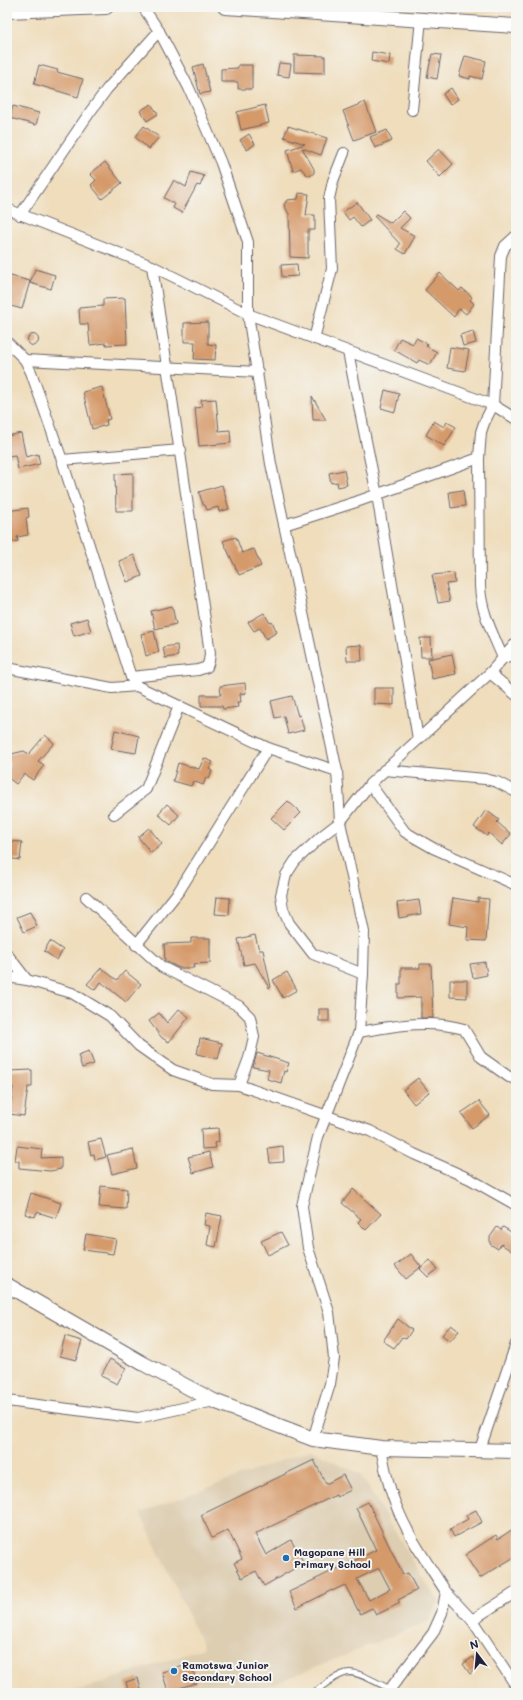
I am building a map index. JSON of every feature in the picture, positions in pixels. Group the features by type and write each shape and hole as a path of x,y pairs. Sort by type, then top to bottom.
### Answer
{"street":[{"path":"9,7 7,11 106,7"},
{"path":"143,7 159,31 189,88 221,163 248,242 248,314 271,464 337,771 340,822 364,932 364,974 359,1032 318,1137 302,1206 308,1248 329,1312 334,1358 330,1384 313,1439"},
{"path":"225,7 297,9 516,26"},
{"path":"412,110 421,19"},
{"path":"20,215 107,89 159,31"},
{"path":"314,339 332,269 329,199 333,181 344,153"},
{"path":"7,209 152,266 248,314 493,405 516,419"},
{"path":"503,658 484,613 481,599 479,458 481,432 493,405 501,256 505,246 516,236"},
{"path":"131,677 198,670 207,667 210,654 181,450 152,266"},
{"path":"7,342 25,360 31,372 62,460 131,677 137,686"},
{"path":"348,352 377,495 418,739"},
{"path":"25,360 258,372"},
{"path":"62,460 181,450"},
{"path":"284,525 377,495 479,458"},
{"path":"364,974 314,954 289,923 283,909 281,895 286,875 295,861 340,822 370,784 490,673 516,643"},
{"path":"503,658 516,654"},
{"path":"7,668 112,688 137,686 268,748 337,771"},
{"path":"490,673 516,695"},
{"path":"114,814 146,789 179,706"},
{"path":"136,945 179,891 268,748"},
{"path":"384,770 485,779 515,789"},
{"path":"370,784 405,832 432,848 516,885"},
{"path":"86,897 136,945 162,967 239,1006 250,1017 254,1037 249,1058 239,1084"},
{"path":"7,954 27,980"},
{"path":"7,977 27,980 72,993 110,1016 140,1046 173,1070 212,1084 239,1084 370,1131 414,1154 470,1179 516,1205"},
{"path":"359,1032 403,1024 427,1023 448,1025 464,1029 481,1057 509,1078 516,1079"},
{"path":"7,1285 144,1364 214,1401 313,1439 381,1448 516,1451"},
{"path":"480,1449 516,1344"},
{"path":"7,1401 138,1418 214,1401"},
{"path":"381,1448 386,1476 398,1510 416,1544 446,1592 472,1620 516,1686"},
{"path":"388,1691 433,1633 442,1613 446,1592"},
{"path":"472,1620 516,1592"}],"lane":[{"path":"313,1693 334,1678 346,1672 358,1674 388,1691"}],"shaded area":[{"name":"Magopane Hill Primary School","path":"310,1450 360,1474 438,1602 429,1621 252,1693 71,1693 204,1648 140,1513"}],"building":[{"path":"372,52 390,55 389,64 371,61"},
{"path":"432,54 441,55 437,79 427,77"},
{"path":"294,55 325,56 325,73 294,72"},
{"path":"465,56 486,61 482,79 470,76 470,79 459,76"},
{"path":"279,63 291,64 289,77 277,75"},
{"path":"203,64 210,92 200,94 193,67"},
{"path":"39,65 58,70 57,72 83,79 78,97 34,84"},
{"path":"238,65 252,65 252,89 238,89 238,82 221,82 221,69 238,68"},
{"path":"451,88 458,99 450,105 443,94"},
{"path":"365,102 376,132 354,140 343,111"},
{"path":"151,104 158,114 147,121 140,111"},
{"path":"265,105 269,123 241,130 237,112"},
{"path":"13,106 39,113 36,125 10,118"},
{"path":"144,126 159,137 149,149 135,137"},
{"path":"288,126 327,138 321,155 302,148 314,169 314,173 310,176 301,168 293,171 287,150 305,144 284,137"},
{"path":"387,130 392,141 375,148 370,137"},
{"path":"249,134 255,144 247,150 240,140"},
{"path":"439,149 453,164 440,177 426,161"},
{"path":"105,162 122,183 102,199 91,185 96,180 90,174"},
{"path":"191,172 204,176 200,186 197,185 182,213 173,208 175,204 164,198 174,180 186,187"},
{"path":"299,193 309,194 306,215 315,215 315,230 308,230 308,258 290,257 289,214 284,205 287,200 298,199"},
{"path":"357,202 370,220 361,227 353,217 349,220 343,212"},
{"path":"403,211 410,218 400,228 415,236 405,254 397,249 400,244 374,216 376,214 391,223"},
{"path":"297,264 298,276 282,277 281,265"},
{"path":"35,269 55,275 51,289 30,283"},
{"path":"440,273 459,291 462,288 472,297 470,300 474,304 466,314 460,309 454,317 425,290"},
{"path":"7,275 30,281 22,309 7,305"},
{"path":"125,298 127,344 106,345 106,343 90,345 88,324 80,324 79,308 103,306 103,299"},
{"path":"208,322 208,344 216,345 215,360 194,359 195,342 184,342 184,323"},
{"path":"473,331 476,343 463,346 460,335"},
{"path":"31,335 35,335 37,336 37,344 31,345 28,342 28,338"},
{"path":"400,338 413,344 416,338 428,344 426,346 437,352 430,365 419,360 417,363 394,350"},
{"path":"450,347 469,350 465,371 447,368"},
{"path":"102,387 110,419 106,420 107,425 92,429 83,392"},
{"path":"385,390 399,394 395,412 381,408"},
{"path":"312,396 326,420 313,420"},
{"path":"216,399 219,431 230,430 231,443 199,446 195,408 202,407 201,400"},
{"path":"434,421 444,427 447,422 456,427 444,446 426,435"},
{"path":"21,433 26,457 38,454 40,464 18,469 15,455 9,456 7,436"},
{"path":"344,470 347,485 338,487 337,482 331,483 329,473"},
{"path":"133,473 133,511 116,511 115,474"},
{"path":"222,485 229,509 219,512 218,507 207,510 205,505 203,505 199,492"},
{"path":"463,490 465,506 451,508 449,492"},
{"path":"28,508 29,517 26,518 28,535 17,537 18,541 7,543 7,511"},
{"path":"236,537 242,553 254,549 261,566 239,575 223,541"},
{"path":"134,555 142,576 127,582 119,561"},
{"path":"454,573 455,583 446,584 450,601 438,603 432,575"},
{"path":"172,606 176,624 155,629 151,611"},
{"path":"264,613 270,623 272,622 277,632 266,639 260,628 254,631 248,622"},
{"path":"87,618 91,631 74,636 70,623"},
{"path":"154,631 159,652 146,656 141,634"},
{"path":"420,638 431,638 432,657 421,657"},
{"path":"177,645 178,656 165,658 163,647"},
{"path":"361,645 362,661 347,661 346,646"},
{"path":"452,654 456,674 432,679 428,659"},
{"path":"245,683 246,693 240,694 241,702 237,702 238,707 223,709 222,706 201,706 201,695 221,695 220,686"},
{"path":"374,688 394,688 394,705 374,704"},
{"path":"292,696 298,716 300,715 304,730 288,734 284,716 275,718 271,701"},
{"path":"115,730 139,736 136,753 111,749"},
{"path":"45,735 54,743 38,761 44,765 33,780 24,774 16,784 7,777 7,773 10,769 7,755 24,751 29,754"},
{"path":"204,758 213,762 209,769 212,771 209,779 206,778 203,785 193,781 191,786 173,781 178,763 199,769"},
{"path":"288,801 301,813 284,830 271,818"},
{"path":"167,804 179,815 171,825 158,814"},
{"path":"486,810 499,820 497,822 511,834 502,845 489,833 487,836 474,827"},
{"path":"149,828 162,844 151,853 138,837"},
{"path":"7,841 22,842 20,860 7,858"},
{"path":"217,897 230,898 229,915 215,914"},
{"path":"453,898 478,902 478,898 489,899 486,941 467,940 468,927 449,924"},
{"path":"419,900 421,914 399,918 397,903"},
{"path":"30,912 37,926 24,932 17,917"},
{"path":"255,935 259,950 263,950 271,987 269,988 255,963 244,965 238,939"},
{"path":"191,938 210,938 210,963 193,964 194,968 179,968 165,961 164,944 191,943"},
{"path":"50,941 63,950 57,960 44,951"},
{"path":"485,962 487,975 473,978 470,964"},
{"path":"420,964 431,964 433,1018 421,1018 421,997 398,998 398,984 401,984 401,968 420,968"},
{"path":"101,968 117,980 125,971 141,984 126,1002 101,982 95,990 87,984"},
{"path":"287,972 297,990 283,998 273,980"},
{"path":"450,980 467,980 467,998 450,997"},
{"path":"179,1009 189,1017 169,1042 162,1038 149,1021 159,1013 167,1023"},
{"path":"319,1009 329,1009 329,1021 319,1021"},
{"path":"200,1038 222,1043 218,1059 197,1054"},
{"path":"89,1051 94,1064 82,1068 78,1055"},
{"path":"257,1053 289,1063 286,1072 284,1071 281,1083 267,1079 269,1070 253,1067"},
{"path":"32,1070 32,1087 28,1087 24,1116 9,1114 13,1087 10,1087 9,1071"},
{"path":"418,1078 429,1092 414,1104 403,1090"},
{"path":"479,1101 490,1115 472,1128 461,1113"},
{"path":"218,1128 219,1142 215,1143 216,1148 202,1149 201,1129"},
{"path":"101,1139 106,1157 95,1160 94,1154 91,1155 88,1142"},
{"path":"17,1146 42,1149 41,1158 61,1157 61,1169 50,1171 19,1168 19,1161 15,1161"},
{"path":"283,1146 284,1162 270,1163 268,1148"},
{"path":"133,1149 137,1168 112,1174 107,1155"},
{"path":"209,1152 213,1167 193,1173 188,1157"},
{"path":"101,1186 127,1189 126,1209 99,1207"},
{"path":"353,1189 381,1214 366,1230 358,1222 361,1219 342,1203"},
{"path":"31,1193 61,1203 56,1218 37,1212 35,1217 25,1214"},
{"path":"206,1213 222,1216 216,1247 207,1245 210,1226 204,1225"},
{"path":"497,1227 501,1230 503,1227 516,1235 516,1254 501,1244 498,1249 490,1244 490,1237"},
{"path":"281,1232 288,1245 268,1255 261,1241"},
{"path":"86,1234 116,1239 113,1254 83,1250"},
{"path":"411,1254 421,1267 406,1279 395,1266"},
{"path":"430,1260 437,1269 428,1277 420,1269"},
{"path":"398,1319 412,1330 406,1339 402,1337 394,1348 383,1341"},
{"path":"451,1325 459,1331 450,1341 442,1335"},
{"path":"65,1336 82,1341 76,1360 60,1356"},
{"path":"110,1359 126,1368 117,1384 101,1376"},
{"path":"314,1460 326,1484 343,1475 351,1490 337,1497 336,1495 255,1534 266,1555 291,1540 304,1563 264,1586 256,1571 242,1578 234,1563 242,1559 228,1530 212,1538 201,1515"},
{"path":"368,1502 403,1575 408,1573 417,1590 398,1600 400,1603 376,1615 372,1608 360,1614 345,1585 297,1608 289,1592 376,1550 356,1508","holes":["379,1568 390,1589 369,1600 357,1579"]},
{"path":"476,1510 482,1522 454,1537 450,1529 468,1519 466,1515"},
{"path":"516,1527 516,1556 480,1578 465,1555 496,1535 498,1539"},
{"path":"473,1657 479,1667 470,1674 463,1664"},
{"path":"191,1664 197,1683 168,1691 162,1672"},
{"path":"138,1678 142,1693 129,1693 126,1682"}],"place":[{"name":"Magopane Hill Primary School","path":"286,1558"},
{"name":"Ramotswa Junior Secondary School","path":"174,1671"}]}
